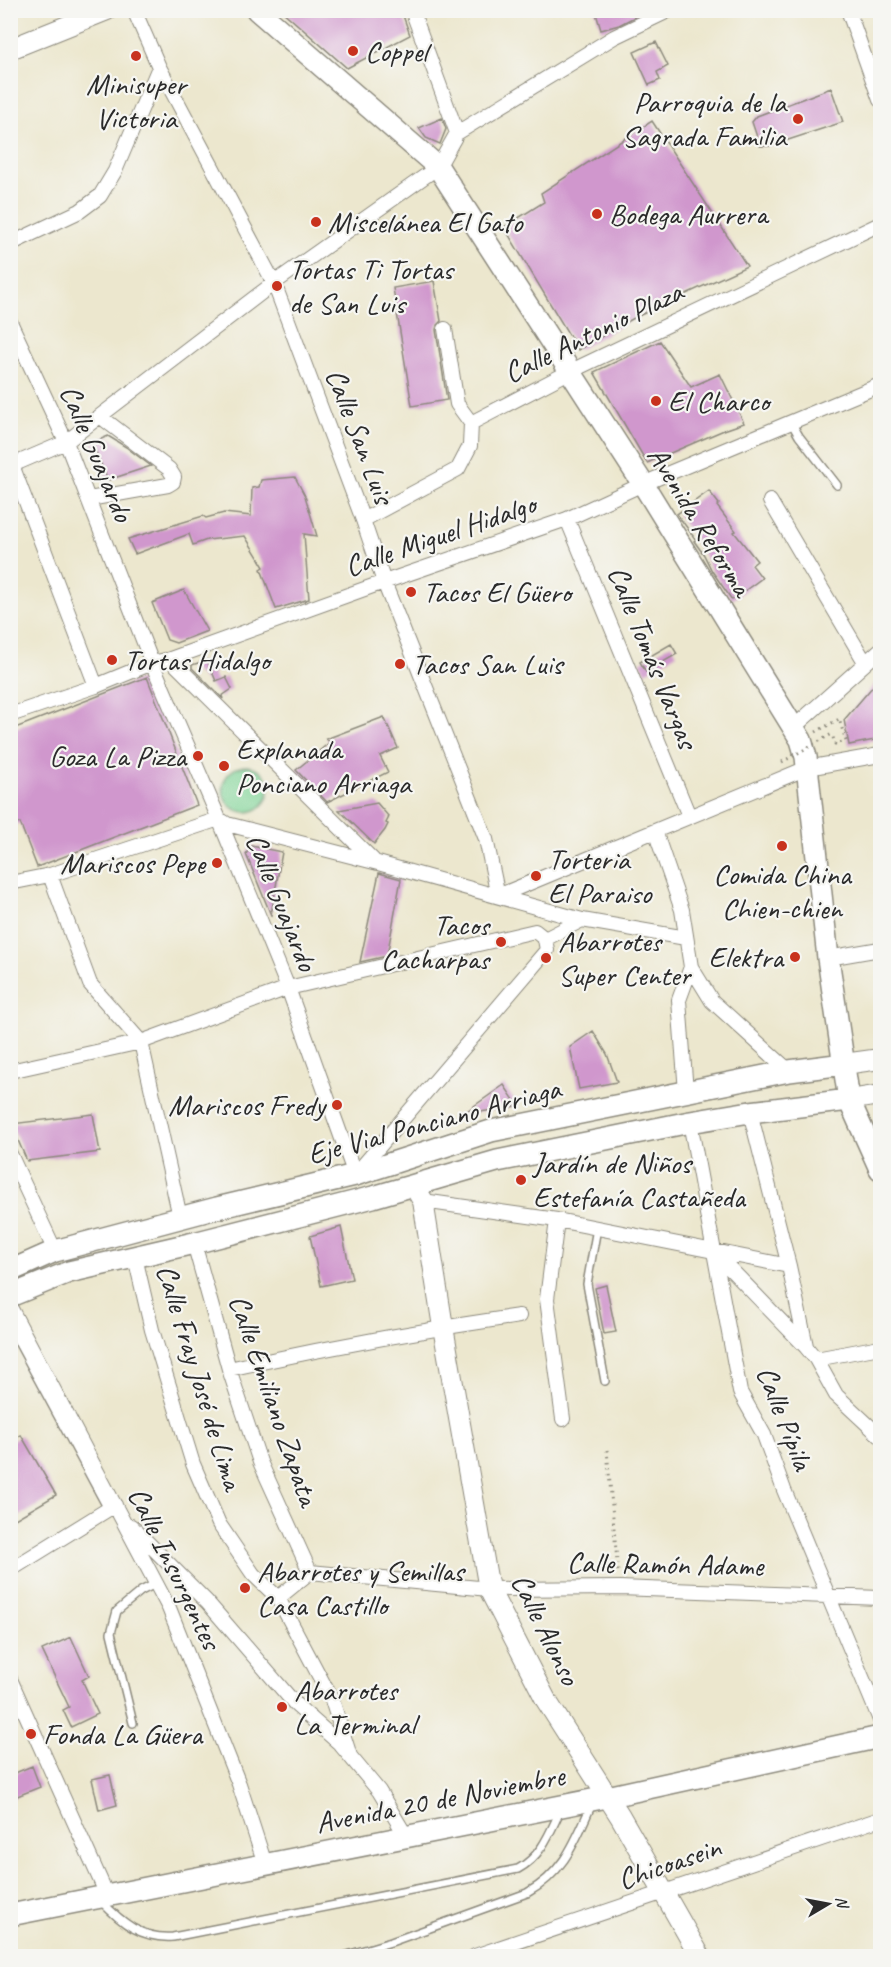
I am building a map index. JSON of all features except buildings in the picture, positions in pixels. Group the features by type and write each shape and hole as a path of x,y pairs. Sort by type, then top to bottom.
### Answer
{"main road":[{"name":"Avenida Reforma","path":"257,10 438,168 643,484 797,734 807,768 828,958 849,1100 880,1169"},
{"name":"Eje Vial Ponciano Arriaga","path":"10,1271 55,1251 180,1217 355,1175 491,1131 789,1071 844,1064"},
{"name":"Eje Vial Ponciano Arriaga","path":"10,1296 69,1272 419,1193 497,1161 690,1122 849,1100"},
{"name":"Avenida 20 de Noviembre","path":"10,1915 563,1806 880,1737"}],"street":[{"path":"10,49 107,10"},
{"name":"Calle San Luis","path":"134,10 159,67 274,283 384,582 486,839 498,896"},
{"path":"412,10 457,133"},
{"path":"96,686 11,466 66,442 274,283 438,168 457,133 614,37 670,10"},
{"path":"848,10 876,74 880,100"},
{"path":"10,244 80,212 100,196 115,171 159,67"},
{"name":"Calle Antonio Plaza","path":"471,423 569,372 880,224"},
{"name":"Calle Guajardo","path":"10,322 66,442 152,663 288,988 355,1175"},
{"path":"363,520 458,469 470,446 471,423 457,404 445,328"},
{"name":"Calle Miguel Hidalgo","path":"10,715 96,686 152,663 170,659 567,519 643,484 880,385"},
{"path":"89,499 168,485 173,482 174,477 169,469 101,417"},
{"path":"770,501 865,662"},
{"name":"Calle Tomás Vargas","path":"567,519 689,816"},
{"path":"797,734 865,662 880,650"},
{"path":"170,659 374,861"},
{"path":"498,896 807,768 880,755"},
{"path":"10,883 50,875 219,819 227,824 374,861 582,920 686,938"},
{"path":"655,831 682,910 691,967 712,1001 789,1071"},
{"path":"50,875 90,984 141,1042 180,1217"},
{"path":"545,939 582,920"},
{"path":"10,1071 141,1042 288,988 536,931 545,939 546,950 355,1175"},
{"path":"828,958 880,949"},
{"path":"686,1092 679,1000 691,967"},
{"name":"Eje Vial Ponciano Arriaga","path":"844,1064 880,1059"},
{"name":"Eje Vial Ponciano Arriaga","path":"849,1100 880,1095"},
{"path":"750,1112 789,1266 806,1347"},
{"name":"Calle Pípila","path":"690,1122 740,1392 764,1435 784,1490 880,1720"},
{"path":"10,1154 55,1251"},
{"path":"419,1193 789,1266"},
{"name":"Calle Alonso","path":"419,1193 489,1589 546,1700 601,1798 665,1893 700,1956"},
{"path":"557,1220 547,1299 563,1419"},
{"name":"Calle Emiliano Zapata","path":"194,1243 229,1369 260,1462 310,1572"},
{"path":"713,1251 806,1347 816,1359 836,1395 880,1436"},
{"name":"Calle Fray José de Lima","path":"135,1257 152,1330 193,1464 219,1524 253,1575 278,1598 332,1700 350,1756"},
{"name":"Calle Insurgentes","path":"10,1307 115,1510 169,1608 239,1784 265,1864"},
{"path":"229,1369 315,1350 519,1316"},
{"path":"816,1359 880,1347"},
{"path":"10,1570 115,1510 207,1602 296,1705 339,1743 379,1791 406,1836"},
{"path":"278,1598 310,1572"},
{"name":"Calle Ramón Adame","path":"310,1572 489,1589 620,1588 880,1598"},
{"path":"10,1679 102,1896"},
{"name":"Chicoasein","path":"480,1956 880,1819"}],"lane":[{"path":"791,422 837,485"},
{"path":"597,1228 587,1284 605,1381"},
{"path":"10,1327 115,1510"},
{"path":"133,1723 111,1633 117,1611 141,1591 157,1583"},
{"path":"344,1956 392,1942 538,1887 562,1864 601,1798"},
{"path":"102,1896 129,1927 146,1935 162,1938 207,1931 518,1869 541,1850 563,1806"}],"path":[{"path":"782,762 832,734 835,744 846,741 839,719 797,734"},
{"path":"607,1450 620,1588"}],"green space":[{"path":"246,766 262,773 269,789 262,805 246,812 230,805 223,789 230,773"}],"place":[{"name":"Coppel","path":"353,51"},
{"name":"Minisuper Victoria","path":"136,56"},
{"name":"Parroquia de la Sagrada Familia","path":"798,119"},
{"name":"Bodega Aurrera","path":"597,214"},
{"name":"Miscelánea El Gato","path":"316,222"},
{"name":"Tortas Ti Tortas de San Luis","path":"277,286"},
{"name":"El Charco","path":"656,401"},
{"name":"Tacos El Güero","path":"411,592"},
{"name":"Tortas Hidalgo","path":"112,660"},
{"name":"Tacos San Luis","path":"400,664"},
{"name":"Goza La Pizza","path":"198,756"},
{"name":"Explanada Ponciano Arriaga","path":"224,766"},
{"name":"Comida China Chien-chien","path":"782,846"},
{"name":"Mariscos Pepe","path":"217,863"},
{"name":"Torteria El Paraiso","path":"536,876"},
{"name":"Tacos Cacharpas","path":"501,942"},
{"name":"Elektra","path":"795,957"},
{"name":"Abarrotes Super Center","path":"546,958"},
{"name":"Mariscos Fredy","path":"337,1105"},
{"name":"Jardín de Niños Estefanía Castañeda","path":"521,1180"},
{"name":"Abarrotes y Semillas Casa Castillo","path":"245,1588"},
{"name":"Abarrotes La Terminal","path":"282,1707"},
{"name":"Fonda La Güera","path":"31,1734"}]}
